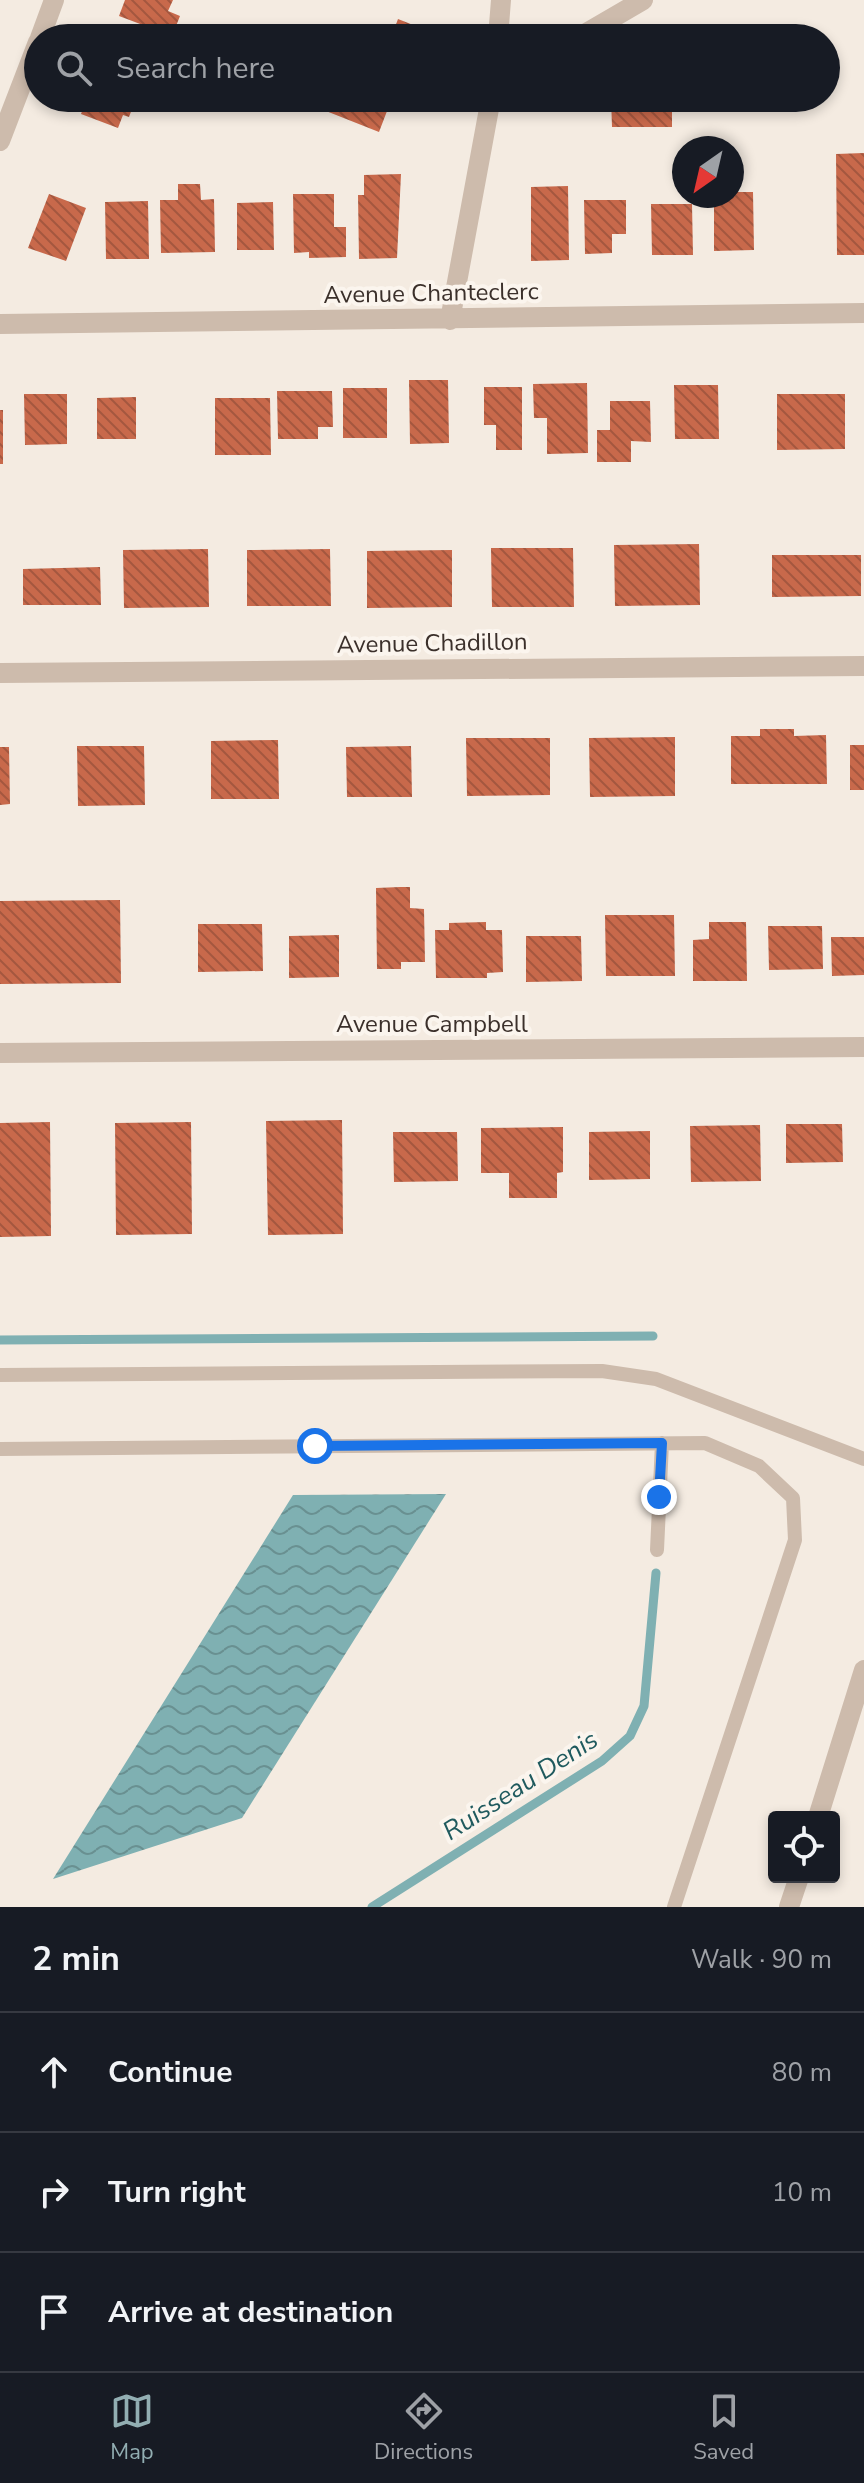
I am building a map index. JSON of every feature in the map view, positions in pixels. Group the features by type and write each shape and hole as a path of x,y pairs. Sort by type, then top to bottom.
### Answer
{"street":[{"path":"45,24 54,0"},
{"path":"499,24 501,0"},
{"path":"602,24 643,0"},
{"path":"0,141 24,79"},
{"path":"450,320 488,112"},
{"name":"Avenue Chanteclerc","path":"0,324 450,320 634,313 864,313"},
{"name":"Avenue Chadillon","path":"0,673 864,666"},
{"name":"Avenue Campbell","path":"0,1053 864,1047"},
{"path":"820,1811 864,1670"},
{"path":"789,1907 797,1883"}],"lane":[{"path":"0,1375 602,1371 656,1379 864,1459"},
{"path":"657,1550 662,1443"},
{"path":"0,1449 705,1443 759,1466 793,1498 795,1540 674,1907"}],"water":[{"path":"446,1494 242,1818 53,1879 293,1495"}],"building":[{"path":"125,0 173,0 168,11 180,16 177,24 140,24 119,16"},
{"path":"131,112 129,117 123,115 118,128 81,114"},
{"path":"329,112 387,112 379,132"},
{"path":"611,112 672,112 672,127 612,127"},
{"path":"864,153 864,255 837,255 836,154"},
{"path":"401,174 397,258 359,259 358,195 364,195 364,175"},
{"path":"178,184 200,184 201,200 214,199 215,252 161,253 160,200 178,200"},
{"path":"568,186 569,260 531,261 531,187"},
{"path":"744,192 753,192 754,250 714,251 714,208 744,208"},
{"path":"49,194 86,208 66,261 28,248"},
{"path":"293,194 334,194 334,227 346,227 346,257 309,258 309,252 294,253"},
{"path":"584,200 626,200 626,234 612,234 612,253 585,254"},
{"path":"148,201 149,259 106,259 105,202"},
{"path":"273,202 274,250 237,250 237,203"},
{"path":"651,204 692,208 693,255 652,255"},
{"path":"409,380 448,380 449,443 410,444"},
{"path":"587,383 588,453 547,454 547,418 534,418 533,384"},
{"path":"674,385 718,385 719,439 675,439"},
{"path":"484,387 522,387 522,450 496,450 496,425 484,425"},
{"path":"343,388 387,388 387,438 343,438"},
{"path":"277,391 332,391 333,427 318,427 318,439 278,439"},
{"path":"24,394 67,394 67,444 25,445"},
{"path":"777,394 845,394 845,449 777,450"},
{"path":"136,397 136,439 97,439 97,398"},
{"path":"215,398 270,398 271,455 215,455"},
{"path":"610,401 650,401 651,442 631,441 631,462 597,462 597,430 610,430"},
{"path":"0,410 3,410 3,464 0,464"},
{"path":"699,544 700,605 615,606 614,545"},
{"path":"491,548 573,548 574,607 492,607"},
{"path":"208,549 209,607 124,608 123,550"},
{"path":"330,549 331,606 247,606 247,550"},
{"path":"452,550 452,607 367,608 367,551"},
{"path":"772,555 861,555 861,596 772,597"},
{"path":"100,567 101,605 23,605 23,569"},
{"path":"760,729 794,729 794,736 826,735 827,784 731,784 731,736 760,736"},
{"path":"675,737 675,796 590,797 589,738"},
{"path":"466,738 550,738 550,795 467,796"},
{"path":"278,740 279,799 211,799 211,741"},
{"path":"850,745 864,745 864,790 850,790"},
{"path":"77,746 144,746 145,805 78,806"},
{"path":"411,746 412,797 347,797 346,747"},
{"path":"0,747 9,747 10,804 0,805"},
{"path":"410,887 410,908 424,909 425,962 401,962 401,969 377,969 376,888"},
{"path":"120,900 121,983 0,984 0,901"},
{"path":"605,915 674,915 675,976 606,976"},
{"path":"486,922 486,930 502,930 503,972 487,973 487,978 436,978 435,930 449,930 449,923"},
{"path":"709,922 746,922 747,981 693,981 693,940 709,939"},
{"path":"198,924 262,924 263,971 198,972"},
{"path":"768,926 822,926 823,969 769,970"},
{"path":"339,935 339,977 289,978 289,936"},
{"path":"526,936 581,936 582,981 526,982"},
{"path":"831,937 864,937 864,975 832,976"},
{"path":"342,1120 343,1234 268,1235 266,1121"},
{"path":"50,1122 51,1236 0,1237 0,1123"},
{"path":"191,1122 192,1234 116,1235 115,1123"},
{"path":"786,1124 842,1124 843,1162 786,1163"},
{"path":"760,1125 761,1181 691,1182 690,1126"},
{"path":"563,1127 563,1172 557,1173 557,1198 509,1198 509,1173 481,1173 481,1128"},
{"path":"650,1131 650,1179 589,1180 589,1132"},
{"path":"393,1132 457,1132 458,1181 394,1182"}],"waterway":[{"path":"0,1340 653,1336"},
{"name":"Ruisseau Denis","path":"372,1907 602,1761 630,1736 644,1706 656,1573"}],"route":[{"path":"315,1446 662,1443 659,1497"}]}
